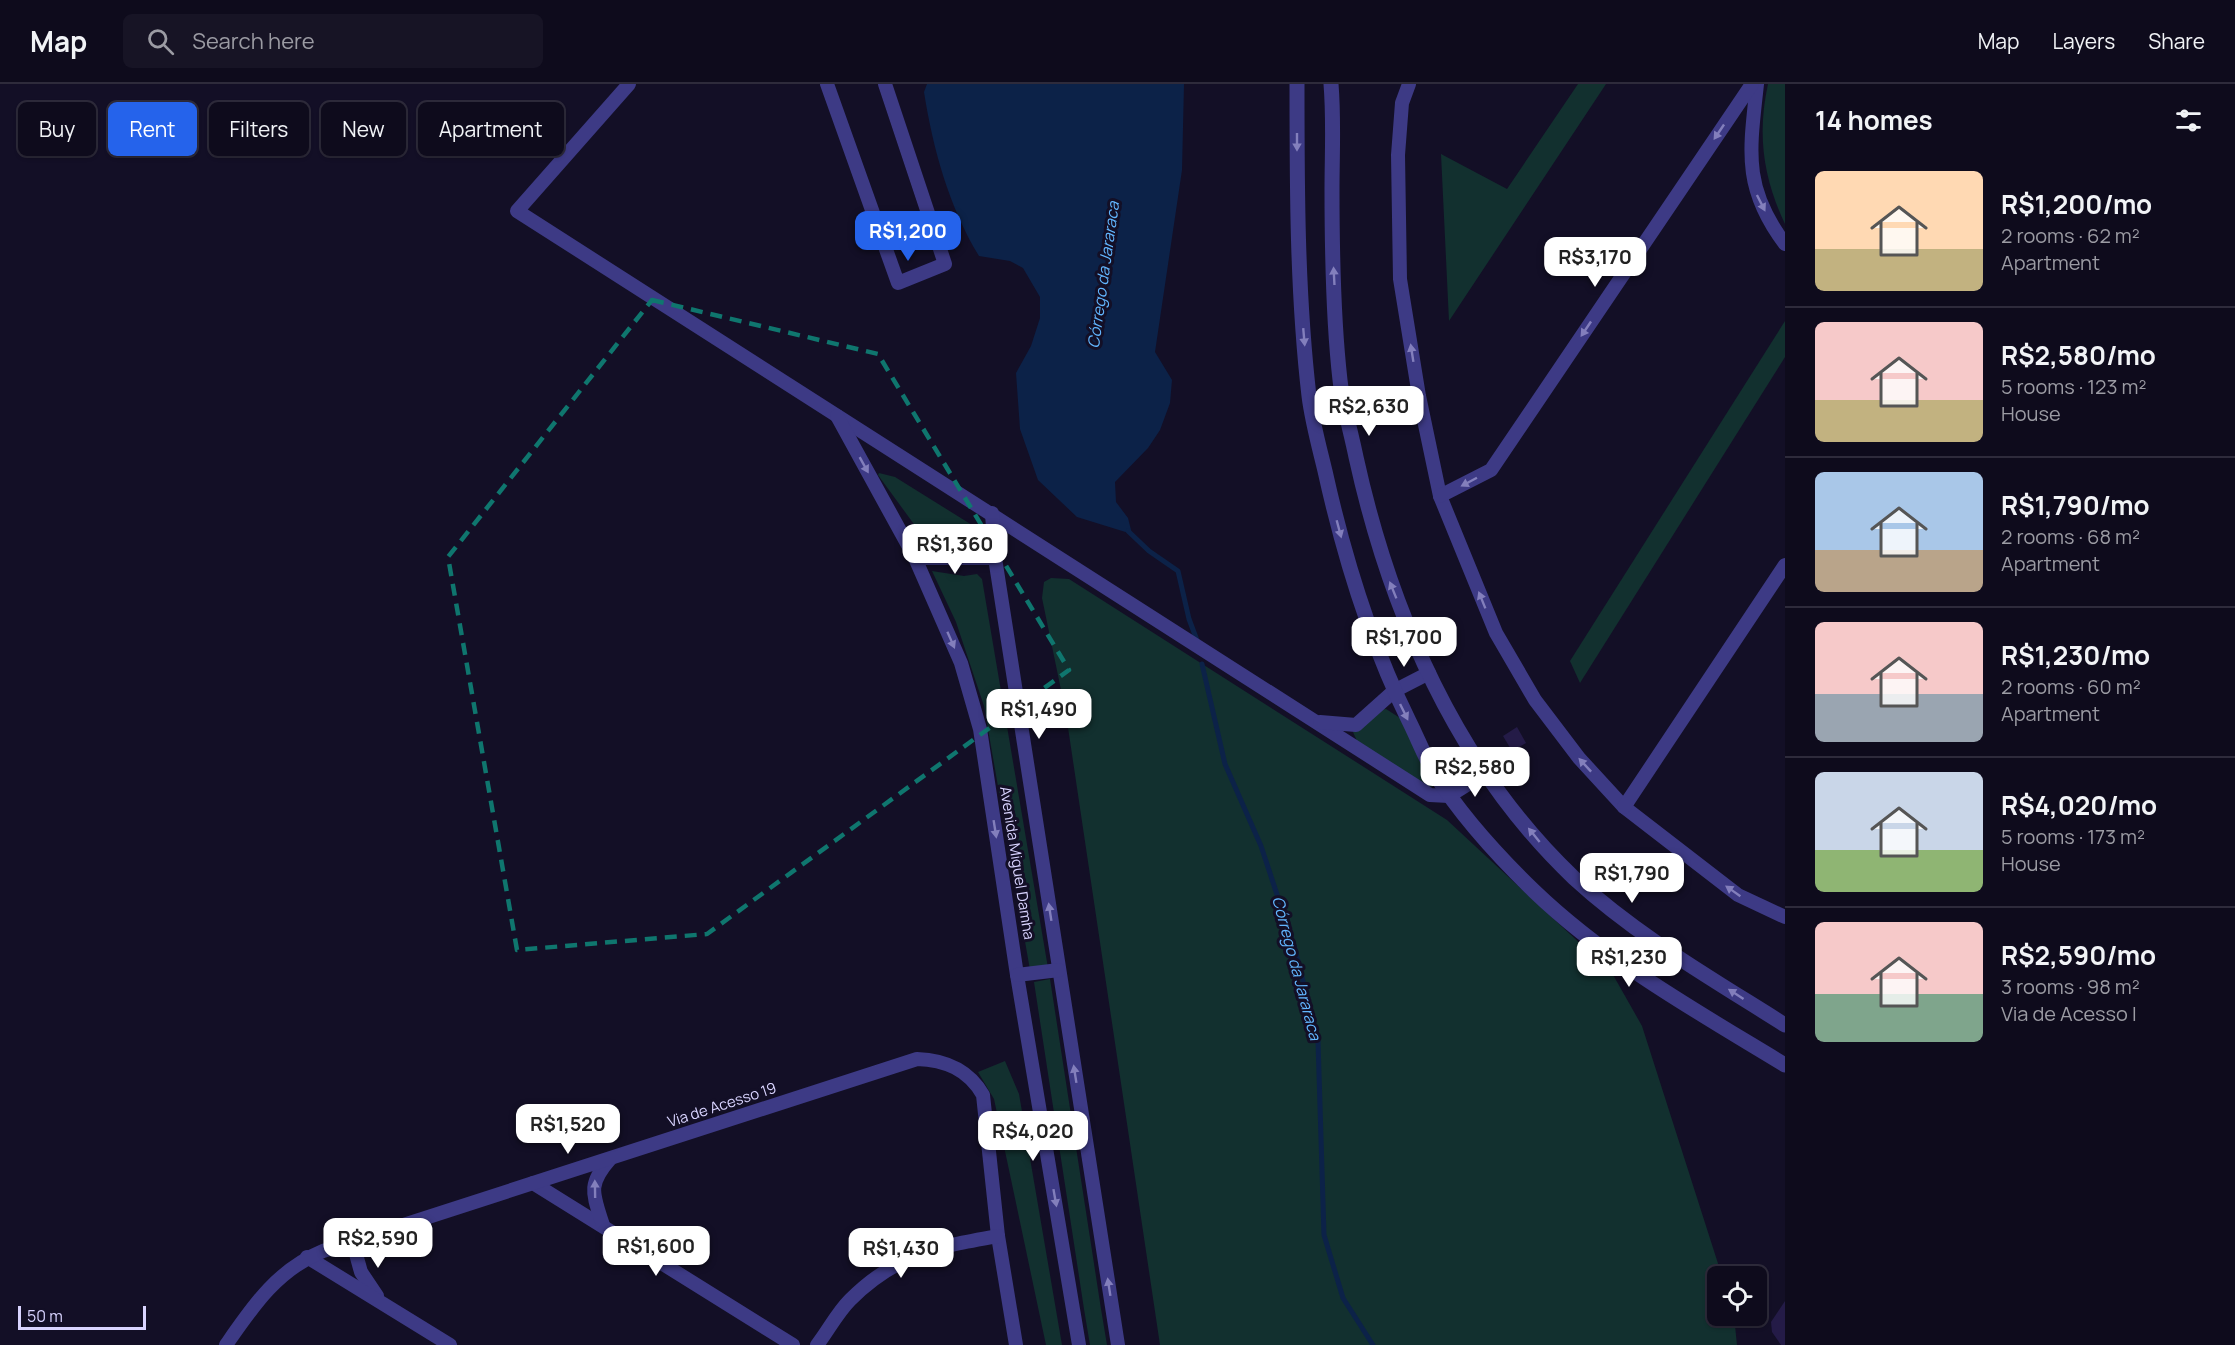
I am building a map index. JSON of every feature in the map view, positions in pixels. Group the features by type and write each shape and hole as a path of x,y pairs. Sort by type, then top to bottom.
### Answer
{"street":[{"path":"628,84 517,211 1430,795 1449,796 1484,774"},
{"path":"827,84 898,283 945,264 885,84"},
{"path":"1297,84 1297,255 1309,399 1331,498 1359,601 1394,691 1433,771 1449,796 1534,891 1586,935 1648,982 1785,1065"},
{"path":"1332,84 1332,242 1340,382 1366,501 1390,584 1429,674 1484,774 1541,844 1575,879 1633,926 1785,1026"},
{"path":"1409,84 1402,103 1398,155 1400,279 1419,396 1440,496 1496,633 1535,700 1579,758 1624,807 1738,895 1785,917"},
{"path":"1440,496 1491,470 1752,84"},
{"path":"1757,84 1750,149 1754,190 1785,243"},
{"name":"Avenida Miguel Damha","path":"836,414 915,558 961,663 980,729 1017,975 1079,1345"},
{"name":"Avenida Miguel Damha","path":"992,513 995,558 1118,1345"},
{"path":"915,558 995,558"},
{"path":"1624,807 1785,565"},
{"path":"1318,722 1356,725 1394,691 1429,674"},
{"path":"1017,975 1059,970"},
{"name":"Via de Acesso 19","path":"226,1345 263,1292 307,1257 916,1059 938,1060 954,1066 977,1084 983,1095 998,1236"},
{"path":"603,1225 593,1193 595,1176 611,1158"},
{"path":"534,1183 794,1345"},
{"path":"817,1345 848,1302 889,1268 917,1253 998,1236 1016,1345"},
{"path":"363,1238 356,1254 358,1263 361,1272 380,1300"},
{"path":"307,1257 450,1345"}],"highlighted area":[{"path":"652,300 878,354 1069,670 707,934 517,950 448,557"}],"green space":[{"path":"1578,84 1606,84 1449,321 1441,154 1507,189"},
{"path":"1768,84 1785,84 1785,224 1772,190 1764,156 1763,120"},
{"path":"1785,321 1785,357 1580,683 1570,661"},
{"path":"879,473 895,477 972,525 978,530 983,544 980,553 945,552 927,542 878,475"},
{"path":"932,571 964,576 977,574 982,579 1048,968 1030,970 984,706 956,622"},
{"path":"1051,578 1069,579 1447,820 1612,973 1642,1026 1719,1266 1707,1266 1707,1326 1735,1326 1737,1345 1160,1345 1066,714 1042,598 1044,582"},
{"path":"1386,709 1400,718 1434,786 1427,788 1357,741 1353,732 1355,725 1370,710"},
{"path":"1050,979 1107,1345 1090,1345 1084,1309 1034,982"},
{"path":"1005,1061 1019,1094 1062,1345 1046,1345 994,1099 978,1072"}],"water":[{"path":"927,84 1184,84 1182,170 1155,352 1172,380 1170,403 1160,430 1148,448 1115,482 1116,502 1128,518 1132,534 1077,517 1038,480 1020,429 1016,373 1031,346 1040,318 1040,297 1023,268 1010,261 979,256 968,237 951,198 937,156 924,92"}],"building":[{"path":"1517,727 1526,743 1512,751 1503,736"},
{"path":"1785,1301 1785,1345 1781,1345 1772,1332 1771,1322"}],"waterway":[{"name":"Córrego da Jararaca","path":"1128,531 1149,551 1178,571 1189,619 1198,643"},
{"name":"Córrego da Jararaca","path":"1202,664 1225,764 1261,846 1295,949 1318,1041 1324,1235 1343,1298 1373,1345"}]}
